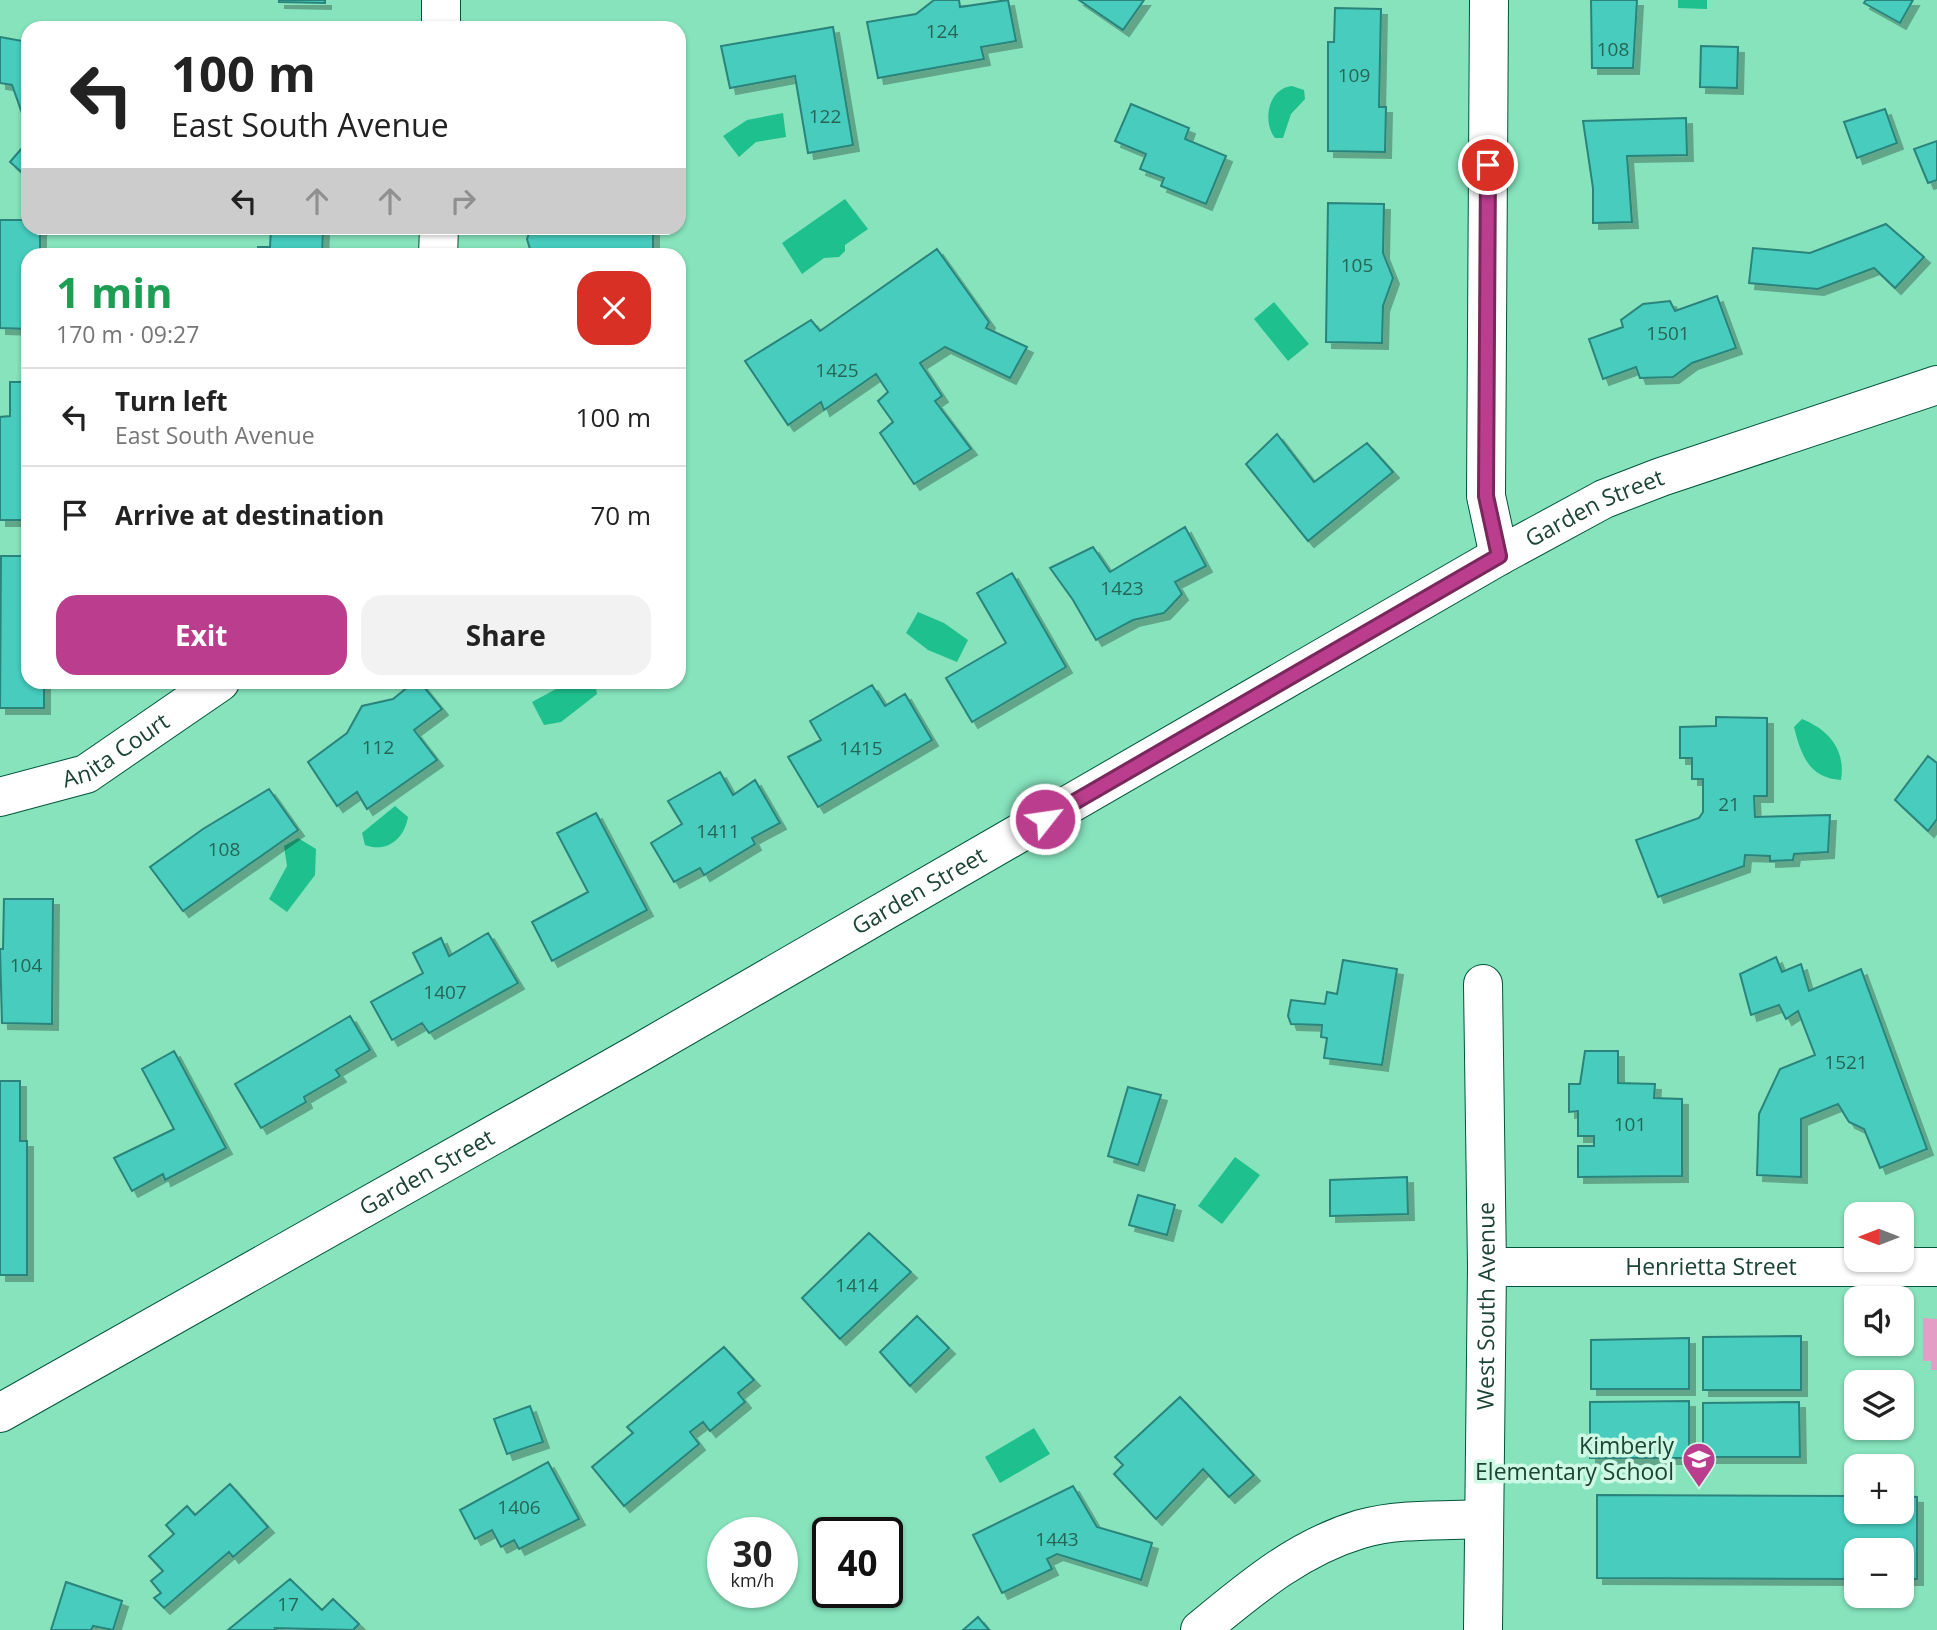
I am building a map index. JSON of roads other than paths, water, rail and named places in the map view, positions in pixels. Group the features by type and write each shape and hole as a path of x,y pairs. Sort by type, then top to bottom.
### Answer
{"street":[{"path":"441,0 441,21"},
{"path":"1489,0 1486,496 1499,556"},
{"name":"Garden Street","path":"0,1413 637,1055 1499,556 1604,499 1937,385"},
{"name":"Anita Court","path":"0,797 86,774 210,689"},
{"name":"West South Avenue","path":"1483,984 1487,1268 1483,1630"},
{"name":"Henrietta Street","path":"1487,1268 1937,1268"},
{"path":"1200,1630 1268,1574 1304,1551 1363,1528 1484,1519"}],"place":[{"name":"Kimberly Elementary School","path":"1699,1489"}]}
